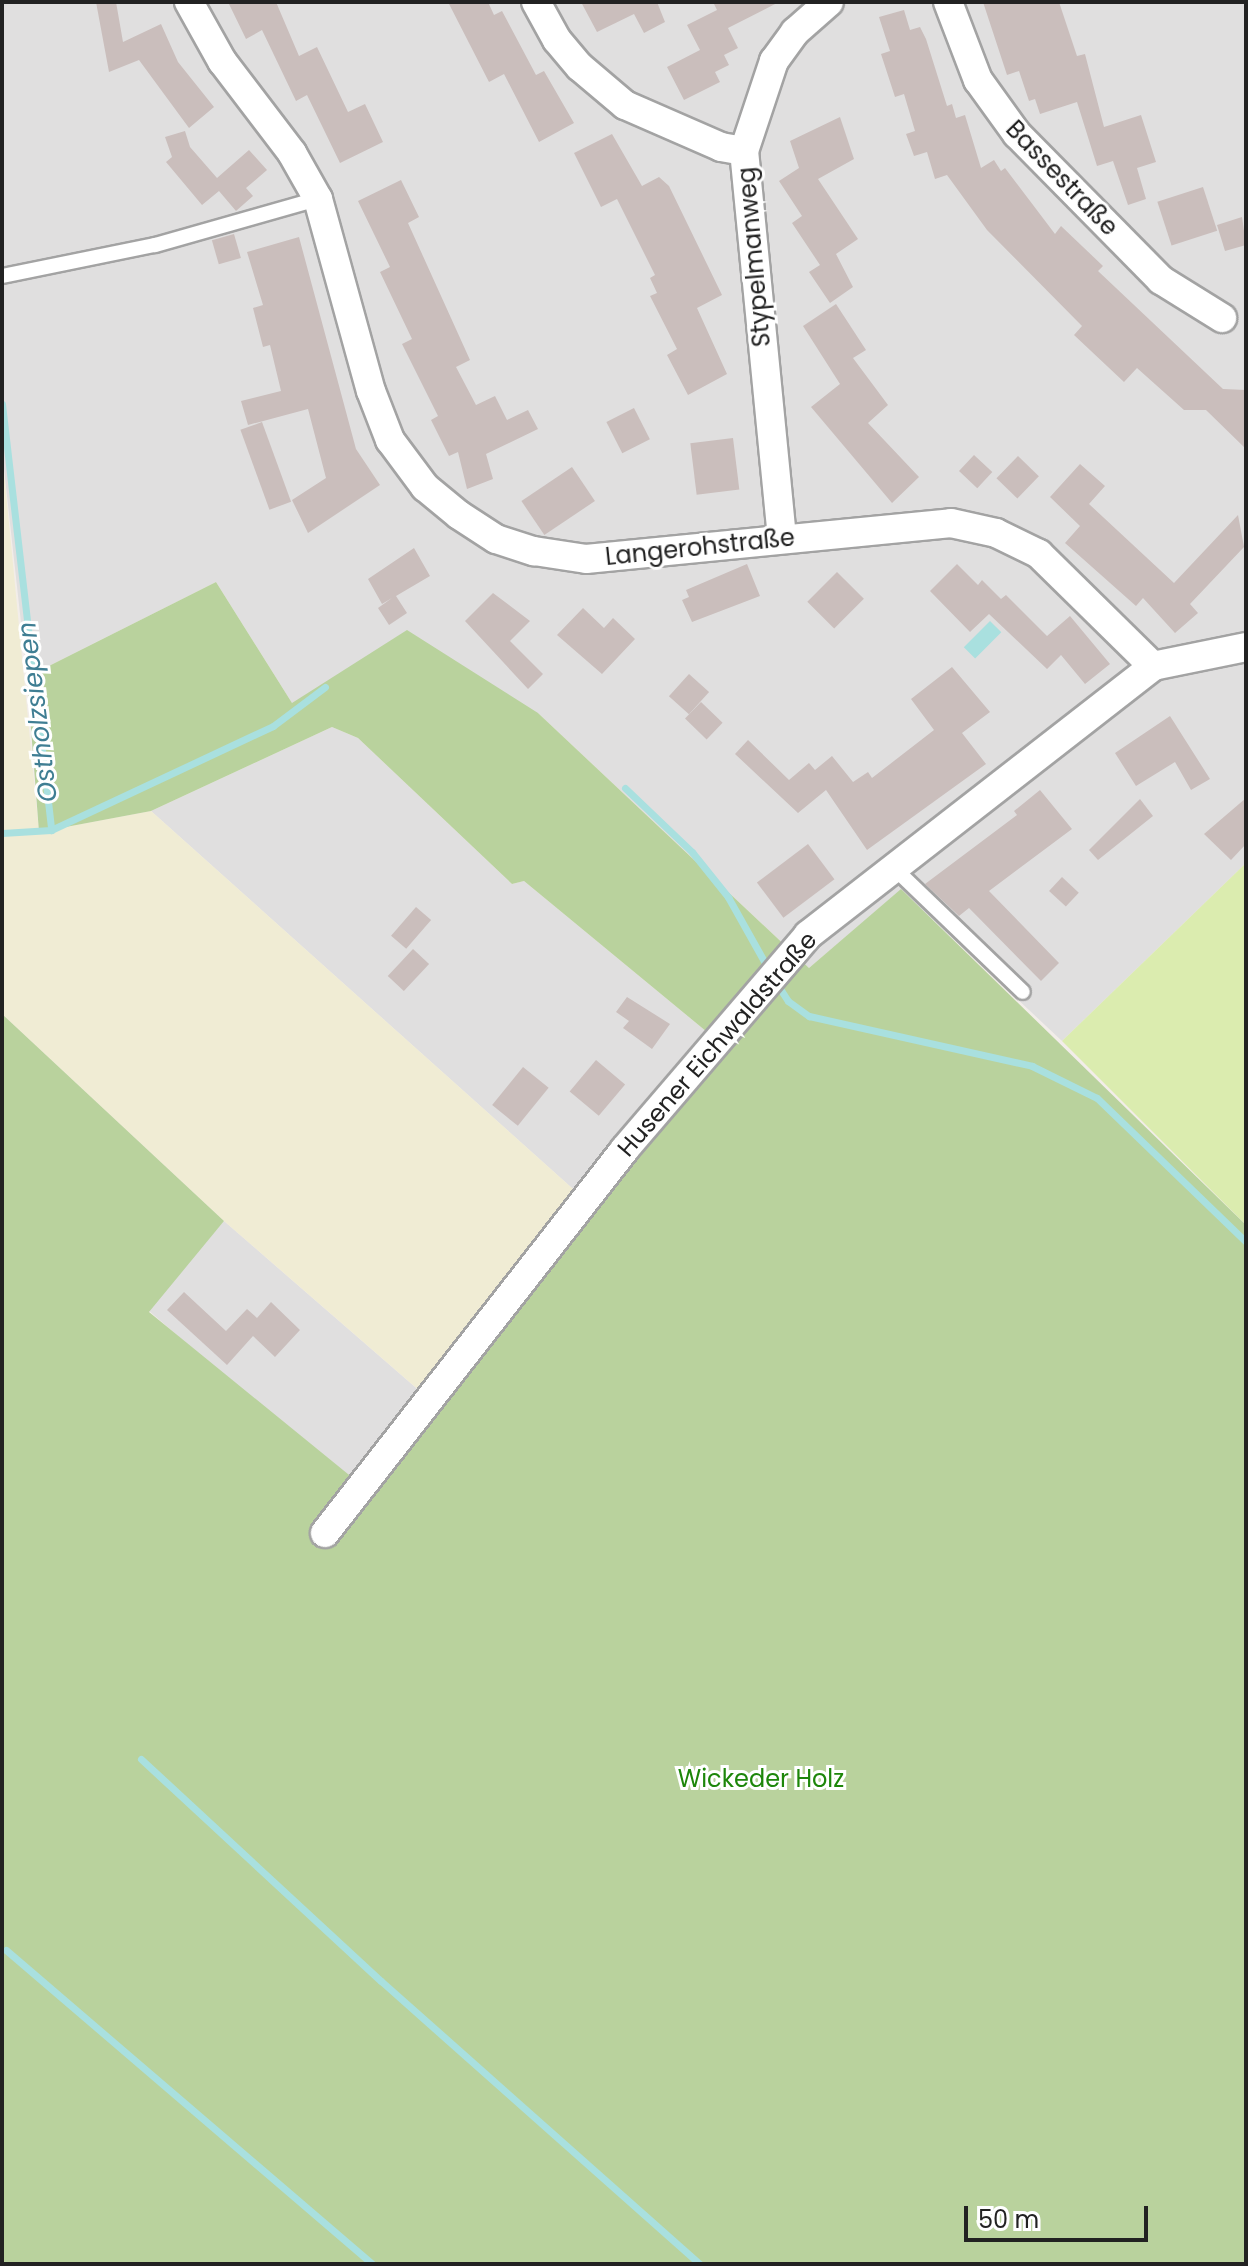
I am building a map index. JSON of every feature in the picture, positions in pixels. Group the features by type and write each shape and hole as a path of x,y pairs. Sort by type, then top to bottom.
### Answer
{"street":[{"name":"Langerohstraße","path":"189,2 222,61 292,153 318,199 357,346 390,440 425,487 459,515 496,539 534,551 586,559 951,523 996,533 1039,554 1153,666"},
{"path":"536,2 557,40 580,67 625,105 721,147 744,151"},
{"name":"Stypelmanweg","path":"782,538 744,151 774,61 795,32 829,2"},
{"name":"Bassestraße","path":"948,2 978,80 1007,122 1161,280 1222,318"},
{"name":"Husener Eichwaldstraße","path":"325,1533 624,1150 808,935 1153,666 1246,647"}],"lane":[{"path":"2,276 155,245 318,199"},
{"path":"893,867 1023,992"}],"shaded area":[{"path":"2,2 1246,2 1246,863 1062,1041 901,890 809,968 538,713 292,703 216,582 27,677 2,451"},
{"path":"2,451 39,832 151,811 592,1206 436,1405 224,1221 2,1014"},
{"path":"332,727 358,738 512,884 524,881 724,1046 592,1206 151,811"},
{"path":"224,1221 436,1405 359,1494 147,1309"}],"green space":[{"name":"Wickeder Holz","path":"216,582 292,703 407,630 538,713 809,968 901,889 1246,1225 1246,2264 2,2264 2,1014 224,1221 149,1312 370,1492 724,1046 524,881 512,884 358,738 332,727 151,811 39,832 27,677"},
{"path":"1246,863 1246,1225 1062,1041"}],"water":[{"path":"990,621 1001,632 975,658 964,647"}],"building":[{"path":"96,2 116,2 123,42 161,24 178,62 214,107 189,128 139,60 109,72"},
{"path":"228,2 276,2 299,56 317,47 348,112 365,104 383,142 340,163 307,95 296,101 262,30 246,39"},
{"path":"448,2 488,2 494,15 502,11 536,75 544,71 574,123 539,142 504,74 489,82"},
{"path":"581,2 657,2 665,22 644,33 634,14 597,32"},
{"path":"713,2 779,2 728,28 738,48 724,55 729,65 715,72 720,82 684,100 667,67 700,50 687,25 717,10"},
{"path":"983,2 1059,2 1077,56 1085,54 1104,127 1141,115 1156,162 1137,168 1146,199 1128,205 1113,161 1097,166 1077,102 1040,114 1035,99 1029,101 1019,71 1007,75"},
{"path":"904,10 910,30 920,27 926,39 947,106 952,104 956,118 965,115 981,168 994,160 1001,171 1005,168 1055,234 1061,226 1103,266 1098,271 1223,389 1246,390 1246,449 1206,410 1184,410 1137,368 1124,382 1074,335 1082,326 987,230 947,175 935,179 927,152 914,156 906,134 915,131 904,94 895,97 881,54 890,51 879,17"},
{"path":"840,117 854,159 818,179 858,239 836,254 853,287 830,303 809,272 820,265 792,223 802,216 779,181 799,168 790,141"},
{"path":"185,131 190,147 217,178 249,150 267,170 246,188 253,196 236,211 219,191 202,205 166,162 172,157 165,137"},
{"path":"612,134 642,186 659,177 669,186 722,295 697,308 727,374 688,395 667,355 677,349 650,296 657,293 650,278 655,275 617,199 601,207 574,153"},
{"path":"401,180 419,217 408,223 470,360 456,367 476,405 495,396 507,420 528,410 538,429 486,454 493,479 467,489 458,452 449,456 431,420 438,416 402,344 412,339 380,272 390,267 358,201"},
{"path":"1203,187 1217,231 1172,246 1157,202"},
{"path":"1242,217 1246,245 1225,251 1217,225"},
{"path":"234,234 241,258 219,264 212,240"},
{"path":"299,237 356,449 380,485 308,533 292,500 326,478 308,409 248,425 241,401 281,391 270,345 263,347 253,308 263,305 247,252"},
{"path":"836,304 866,350 853,358 888,405 868,423 919,477 892,503 811,407 840,384 803,326"},
{"path":"634,408 650,439 622,453 606,422"},
{"path":"262,422 291,502 269,510 240,430"},
{"path":"733,438 739,490 697,495 690,443"},
{"path":"974,455 992,472 977,488 959,471"},
{"path":"1018,456 1039,476 1017,498 996,478"},
{"path":"1080,464 1105,486 1089,504 1174,583 1238,515 1244,547 1190,604 1198,613 1175,633 1143,598 1136,606 1065,543 1080,526 1050,497"},
{"path":"572,467 595,501 544,535 521,501"},
{"path":"414,548 430,576 396,596 407,613 389,625 378,608 392,598 382,604 368,579"},
{"path":"747,564 760,596 692,622 682,600 689,597 686,590"},
{"path":"957,564 978,585 982,580 1001,599 1006,595 1047,636 1070,616 1110,664 1085,684 1061,655 1047,669 989,614 970,632 930,591"},
{"path":"837,572 864,599 834,629 807,602"},
{"path":"493,593 530,621 510,641 543,674 528,689 465,621"},
{"path":"583,608 604,628 613,618 635,639 602,674 557,635"},
{"path":"952,667 990,712 962,733 986,764 867,850 826,790 798,813 735,754 748,740 789,780 809,763 815,770 832,756 853,782 868,772 872,778 934,730 911,699"},
{"path":"689,674 709,692 689,714 669,696"},
{"path":"701,702 723,723 707,739 685,719"},
{"path":"1170,716 1210,779 1191,790 1175,762 1136,786 1115,753"},
{"path":"1040,790 1072,829 989,891 1059,963 1041,981 969,908 959,916 925,884 1017,815 1014,811"},
{"path":"1246,798 1246,844 1231,860 1204,834"},
{"path":"1140,799 1153,816 1098,860 1089,850"},
{"path":"808,844 834,879 783,918 757,883"},
{"path":"1062,877 1079,893 1066,907 1049,891"},
{"path":"416,907 431,920 406,949 391,936"},
{"path":"413,949 429,964 404,991 388,976"},
{"path":"627,997 670,1024 652,1049 623,1028 629,1021 616,1012"},
{"path":"596,1060 625,1084 599,1116 570,1091"},
{"path":"523,1067 549,1088 518,1126 492,1105"},
{"path":"184,1292 226,1331 247,1309 257,1318 271,1302 300,1330 275,1357 253,1336 227,1365 167,1310"}],"waterway":[{"name":"Ostholzsiepen","path":"2,404 51,830"},
{"path":"2,833 51,830 273,726 325,687"},
{"path":"625,788 692,852 728,897 769,970"},
{"path":"775,981 788,1001 809,1016 1032,1066 1097,1098 1246,1242"},
{"path":"141,1759 381,1981 700,2264"},
{"path":"6,1950 372,2264"}]}
